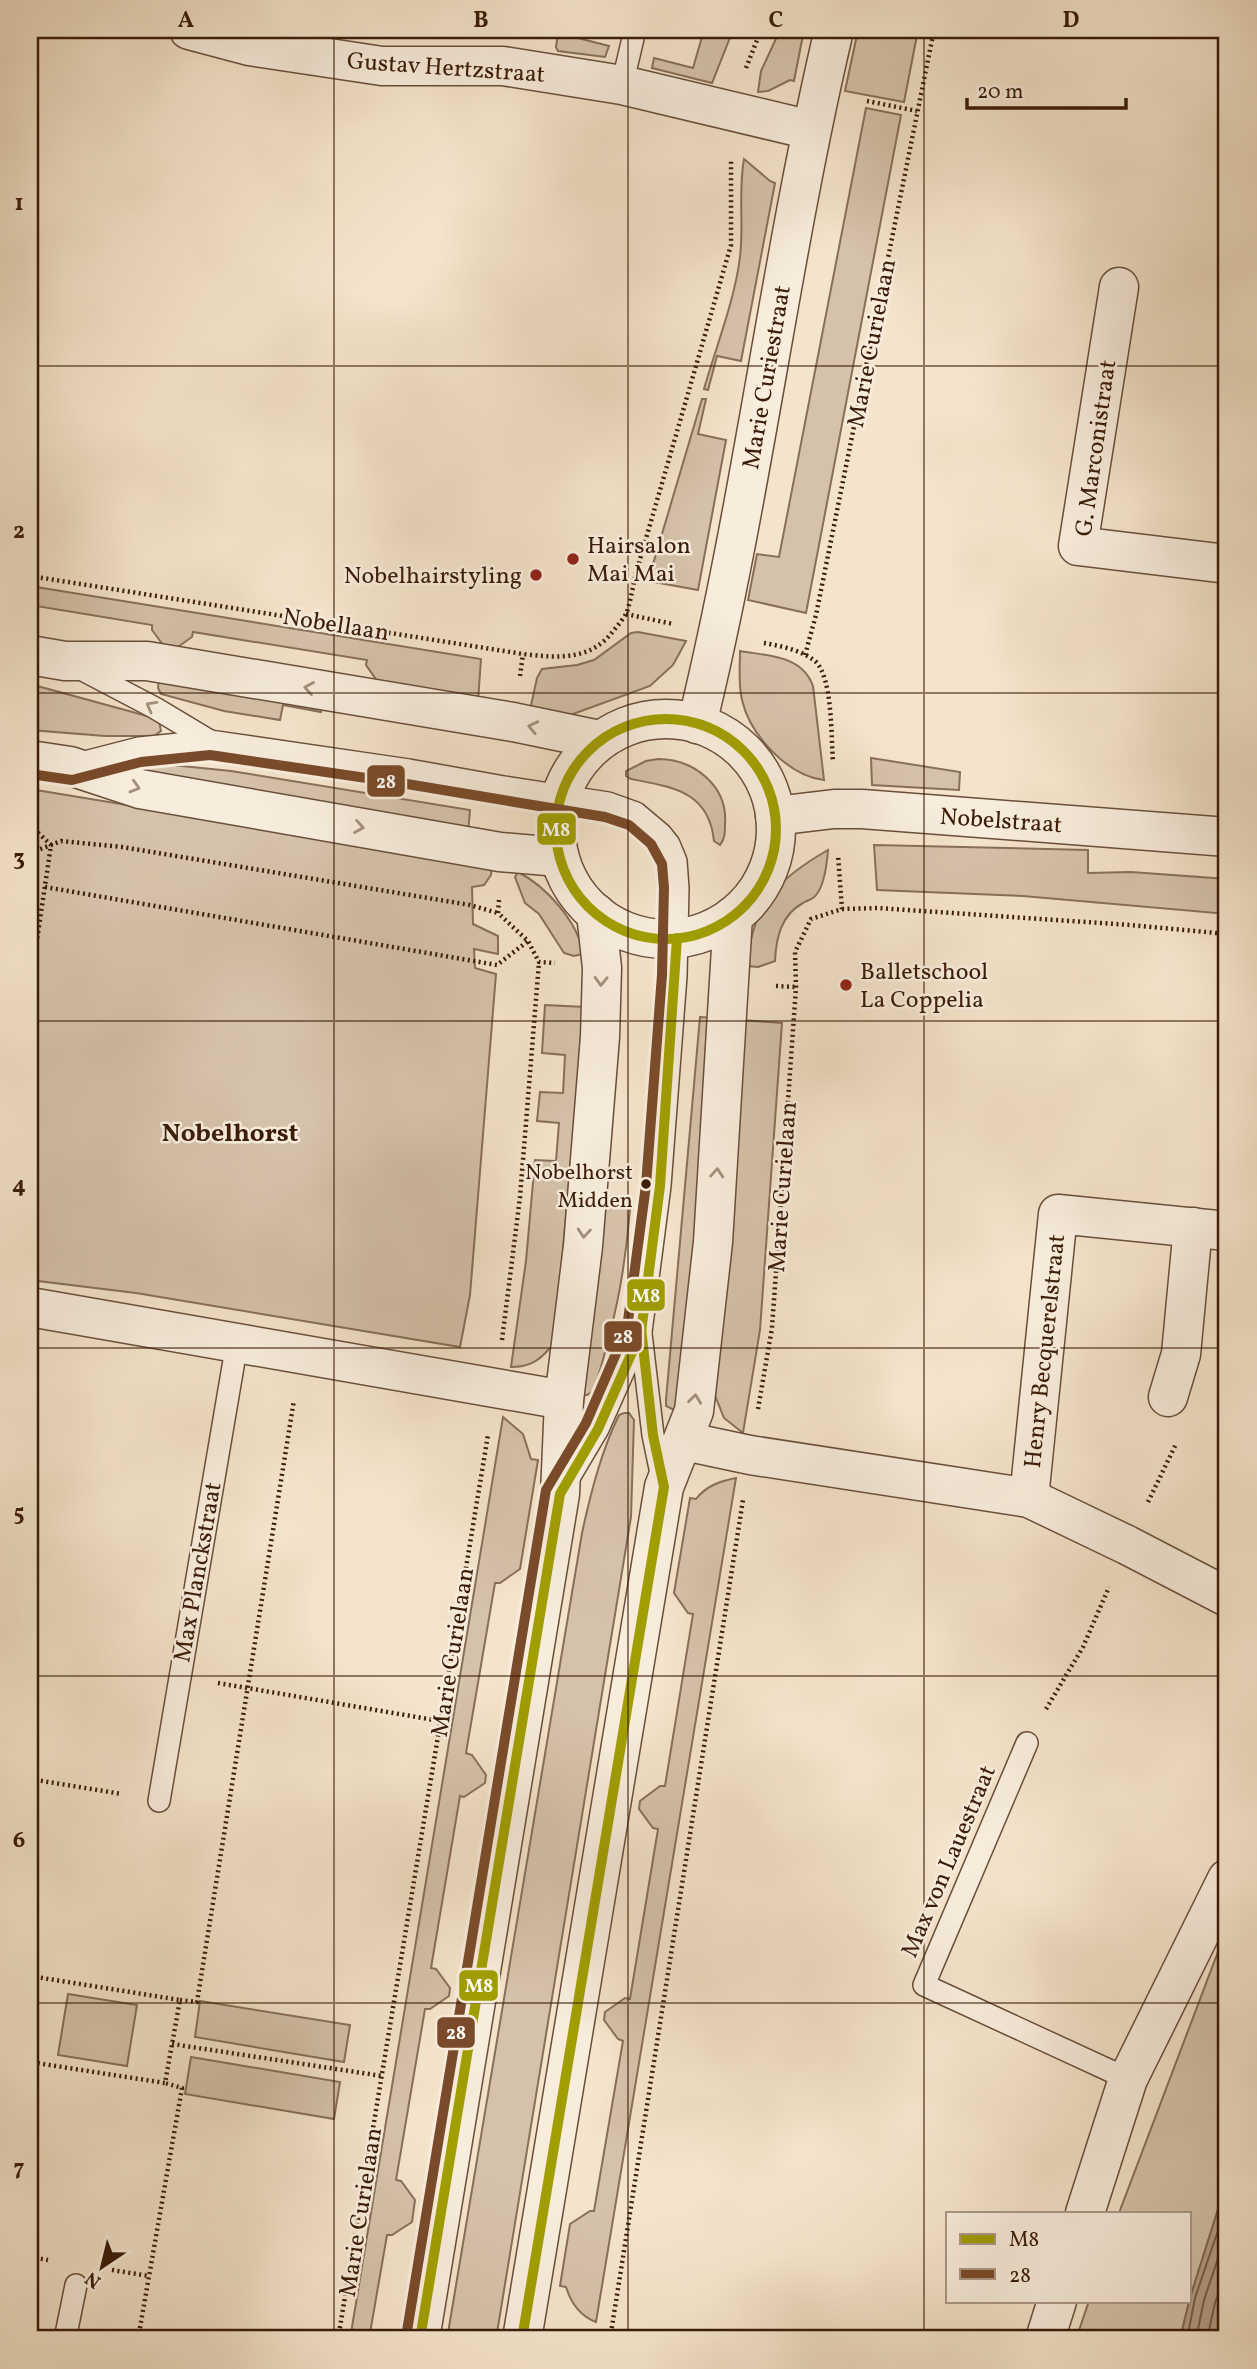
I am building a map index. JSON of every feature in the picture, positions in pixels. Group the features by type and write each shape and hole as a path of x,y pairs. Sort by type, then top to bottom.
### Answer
{"street":[{"name":"Gustav Hertzstraat","path":"190,30 249,46 382,66 503,66 622,85 811,130"},
{"name":"Marie Curiestraat","path":"697,724 719,634 811,130 834,30"},
{"name":"G. Marconistraat","path":"1119,287 1079,546 1227,564"},
{"path":"47,658 147,661 513,722 600,740"},
{"path":"677,719 697,724 721,734 741,749 758,768 769,792 775,816 771,861 750,900 716,927 677,938 634,934 596,914 579,897 559,857 555,834 561,795 576,764 600,740 618,730 637,722 677,719"},
{"path":"30,760 70,766 140,789 500,852 559,857"},
{"name":"Nobelstraat","path":"775,816 834,809 862,809 1227,837"},
{"path":"420,2339 560,1494 564,1400 583,1246 600,1038 601,968 596,914"},
{"path":"522,2339 664,1487 694,1411 713,1242 733,916"},
{"name":"Henry Becquerelstraat","path":"1029,1499 1058,1214 1210,1229 1181,1354 1168,1397"},
{"path":"30,1307 564,1400"},
{"name":"Henry Becquerelstraat","path":"684,1441 750,1455 1029,1499 1127,1545 1227,1597"},
{"path":"1085,2212 1128,2079 1227,1879"},
{"path":"1045,2339 1057,2302"}],"lane":[{"path":"622,85 635,30"},
{"path":"47,658 155,708 210,741"},
{"path":"70,766 139,748 210,741 608,803 636,813 670,844 676,861 677,938 660,1186 641,1332 653,1435 664,1487"},
{"path":"560,1494 598,1429 641,1332"},
{"name":"Max Planckstraat","path":"159,1801 237,1343"},
{"name":"Max von Lauestraat","path":"1027,1744 925,1985 1128,2079"},
{"path":"65,2339 76,2285"}],"path":[{"path":"761,30 746,69 730,149 731,245 626,614 788,648 817,663 828,692 842,909 877,908 1227,934"},
{"name":"Marie Curielaan","path":"804,655 816,615 934,30"},
{"name":"Nobellaan","path":"30,576 553,658 576,656 594,649 609,636 626,614"},
{"path":"30,825 51,845"},
{"path":"30,853 61,841 122,847 470,905 498,914"},
{"path":"30,987 51,845"},
{"path":"45,887 497,965 528,941"},
{"name":"Marie Curielaan","path":"610,2339 772,1328 796,988 794,952 811,919 842,909"},
{"name":"Marie Curielaan","path":"338,2339 495,1389 520,1197 539,962"},
{"path":"30,1976 197,2002 301,1355"},
{"path":"179,1676 440,1721"},
{"path":"30,1779 159,1801"},
{"path":"164,2083 180,2000"},
{"path":"172,2044 382,2076"},
{"path":"30,2062 182,2088 138,2339"}],"shaded area":[{"path":"561,30 571,30 570,36 609,46 605,57 558,51 558,33"},
{"path":"704,30 733,30 712,83 652,68 654,58 693,68"},
{"path":"780,30 804,30 794,81 790,80 768,91 758,92 761,71"},
{"path":"858,30 918,30 904,102 845,91"},
{"path":"866,108 901,115 806,613 748,600 757,554 779,557"},
{"path":"744,159 775,183 741,361 717,356 708,390 704,389 738,273"},
{"path":"702,399 706,399 698,434 726,440 698,590 648,581"},
{"path":"30,586 481,659 478,701 380,685 366,665 367,660 193,632 192,637 172,651 166,649 152,630 152,625 30,605"},
{"path":"631,633 686,641 673,665 650,686 573,714 555,715 530,710 537,678 542,669 594,660"},
{"path":"740,651 783,659 801,668 808,676 813,686 824,780 810,777 784,762 772,752 753,727 741,694"},
{"path":"159,677 323,704 321,712 283,705 280,720 224,711 161,694 158,688"},
{"path":"30,684 147,716 159,721 161,731 154,736 105,736 30,730"},
{"path":"871,758 960,772 959,790 872,785"},
{"path":"658,759 684,764 706,777 715,787 724,810 725,833 720,845 714,841 705,811 686,794 626,776 626,771 646,761"},
{"path":"152,763 231,771 470,810 468,833 143,779 144,769"},
{"path":"30,789 492,865 491,875 484,885 472,887 473,924 498,936 498,954 474,949 475,968 496,974 470,1295 460,1347 136,1293 30,1280"},
{"path":"874,845 1088,850 1088,873 1131,872 1227,879 1227,914 1023,896 877,890"},
{"path":"828,850 820,889 813,898 789,914 778,936 775,961 758,967 747,966 755,926 770,896 781,883"},
{"path":"518,872 539,886 560,907 575,930 583,954 574,956 564,953 539,914 525,903 515,877"},
{"path":"545,1005 585,1007 554,1349 549,1349 532,1363 511,1367 526,1261 535,1160 556,1161 559,1123 537,1121 540,1092 563,1093 565,1055 542,1053"},
{"path":"700,1017 715,1018 678,1412 666,1406 666,1400"},
{"path":"742,1020 782,1023 760,1330 743,1433 724,1418 714,1393"},
{"path":"598,1205 630,1207 628,1233 618,1299 595,1387 587,1395 576,1395"},
{"path":"629,1413 634,1420 631,1517 496,2339 447,2339 582,1533 602,1458 619,1415"},
{"path":"503,1417 523,1434 531,1459 538,1460 520,1569 500,1583 495,1583 466,1753 472,1755 486,1775 485,1783 464,1797 460,1796 431,1968 436,1969 450,1988 449,1996 430,2009 425,2009 396,2180 401,2181 415,2200 412,2222 392,2235 387,2235 369,2339 350,2339"},
{"path":"736,1478 596,2322 581,2313 573,2304 566,2287 560,2286 570,2224 594,2211 623,2041 618,2039 604,2020 605,2012 625,1998 630,1999 658,1829 653,1828 639,1809 640,1801 660,1786 665,1786 693,1614 688,1613 674,1593 690,1498 696,1499 714,1485"},
{"path":"1227,1928 1227,2181 1190,2298 1190,2212 1119,2212"},
{"path":"68,1994 137,2005 127,2066 58,2055"},
{"path":"200,2001 350,2025 344,2062 195,2037"},
{"path":"191,2057 340,2082 334,2119 185,2094"},
{"path":"1089,2302 1189,2302 1180,2339 1076,2339"}],"water":[{"path":"1227,2181 1227,2339 1180,2339 1190,2298"}],"transit line":[{"name":"M8","path":"666,719 698,724 718,732 736,744 751,759 763,777 771,797 776,829 771,861 763,881 751,899 736,914 718,926 698,934 666,939 634,934 614,926 596,914 581,899 569,881 561,861 556,829 561,797 569,777 581,759 596,744 614,732 634,724 666,719"},
{"name":"28","path":"30,774 72,780 141,762 210,755 605,817 629,825 651,844 662,864 662,975 646,1185 627,1328 586,1423 546,1490 406,2337"},
{"name":"M8","path":"420,2339 560,1494 598,1429 641,1332 660,1186 677,938"},
{"name":"M8","path":"522,2339 664,1487 653,1435 641,1328"}],"place":[{"name":"Hairsalon Mai Mai","path":"573,559"},
{"name":"Nobelhairstyling","path":"536,575"},
{"name":"Balletschool La Coppelia","path":"846,985"},
{"name":"Nobelhorst Midden","path":"646,1184"}],"district":[{"name":"Nobelhorst","path":"230,1132"}]}
